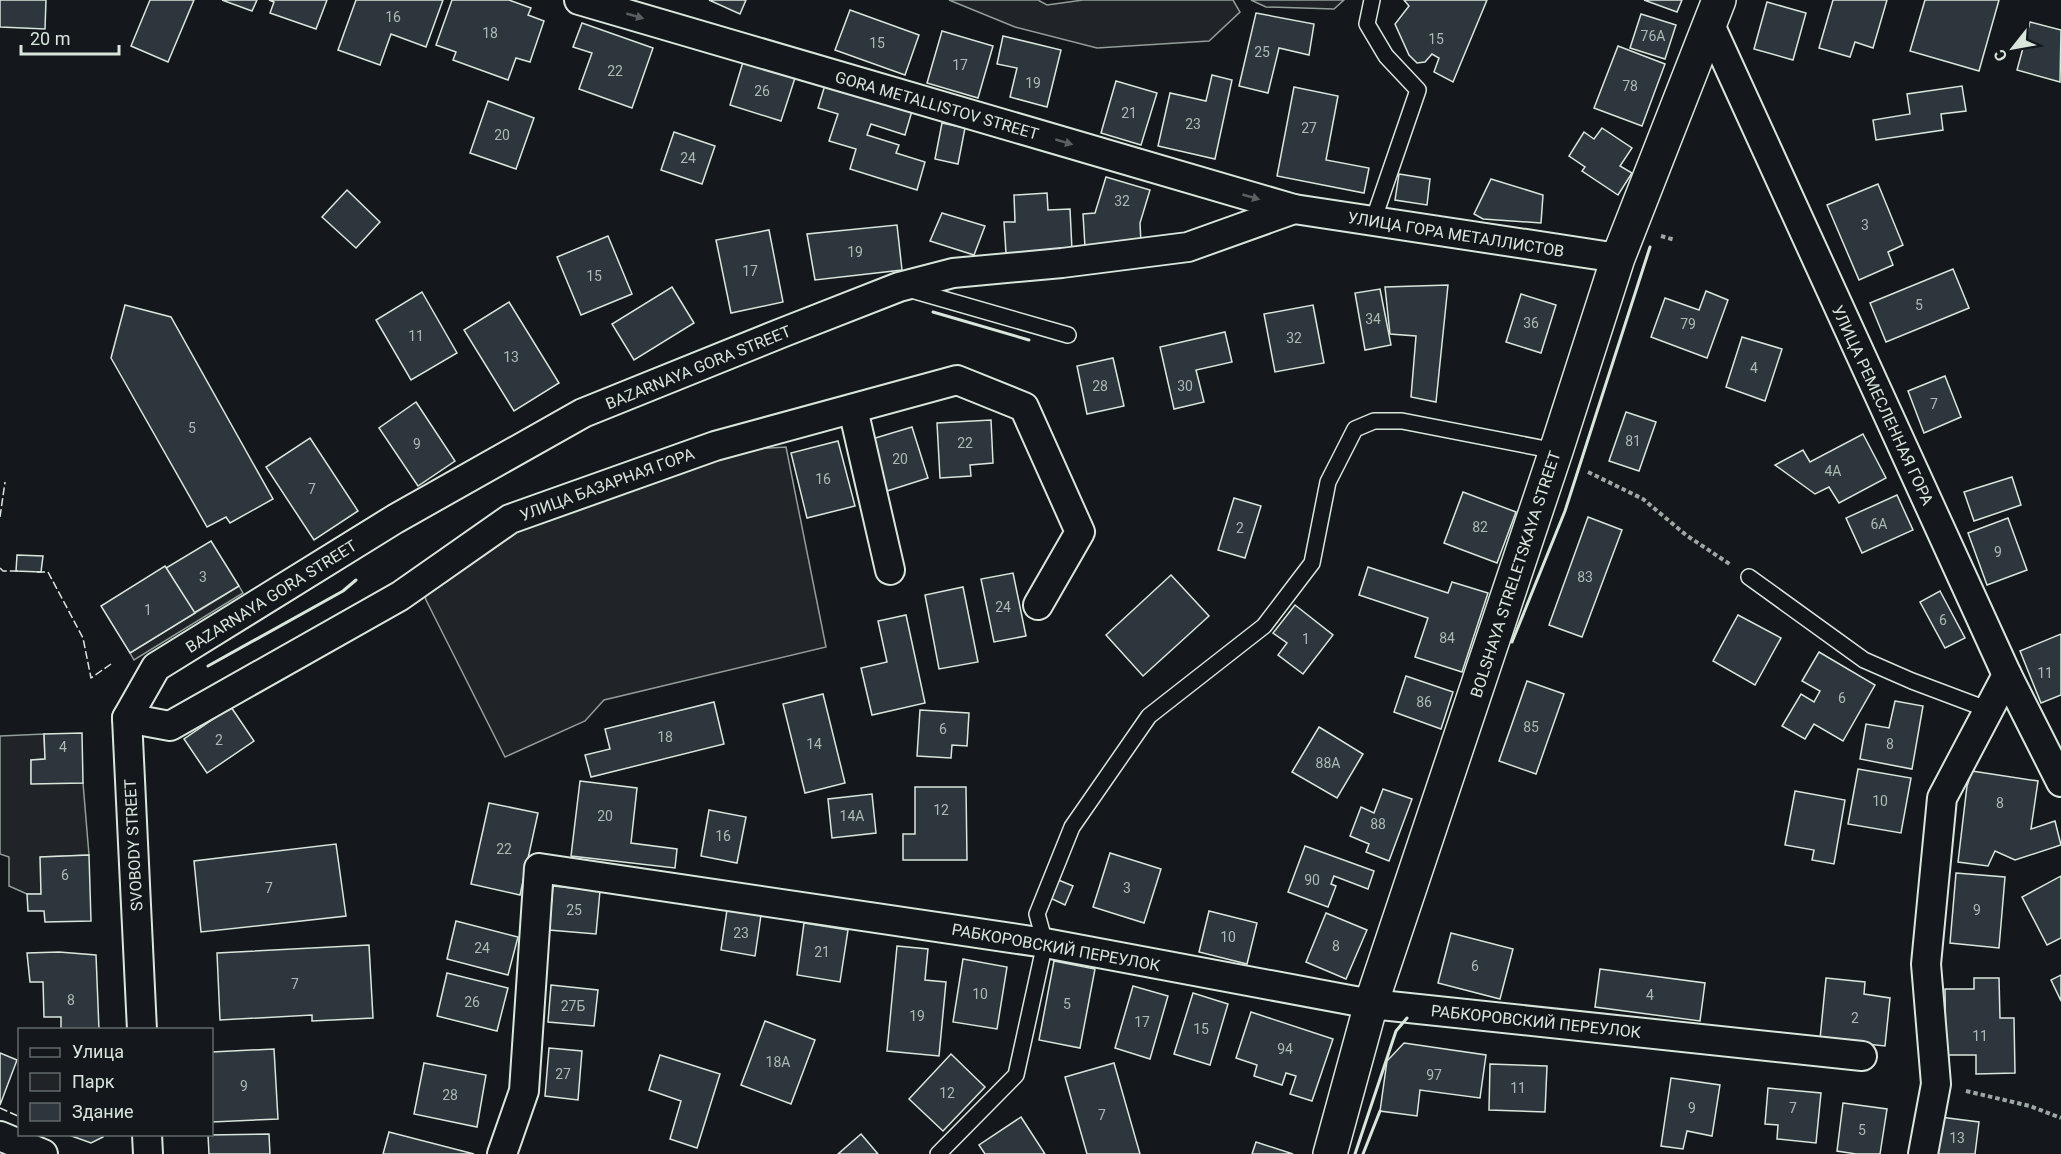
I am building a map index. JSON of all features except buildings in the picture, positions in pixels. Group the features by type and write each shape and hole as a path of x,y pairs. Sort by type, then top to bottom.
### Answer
{"street":[{"name":"GORA METALLISTOV STREET","path":"579,0 1294,209"},
{"name":"BOLSHAYA STRELETSKAYA STREET","path":"1330,1154 1371,1004 1556,451 1618,258 1714,13"},
{"name":"УЛИЦА РЕМЕСЛЕННАЯ ГОРА","path":"1714,13 2007,675 2061,782"},
{"name":"УЛИЦА ГОРА МЕТАЛЛИСТОВ","path":"1294,209 1618,258"},
{"name":"BAZARNAYA GORA STREET","path":"127,718 156,667 395,519 583,413 899,287 953,273 1062,263 1188,247 1294,209"},
{"name":"УЛИЦА БАЗАРНАЯ ГОРА","path":"127,718 170,726 400,596 510,519 715,446 957,381 1024,407 1080,532 1038,605"},
{"path":"853,409 890,570"},
{"path":"1923,1154 1936,1084 1926,964 1942,798 2007,675"},
{"name":"SVOBODY STREET","path":"127,718 142,1028"},
{"name":"РАБКОРОВСКИЙ ПЕРЕУЛОК","path":"502,1154 524,1091 539,868 1045,943 1371,1004 1862,1056"},
{"path":"0,1136 43,1154"},
{"path":"147,1136 148,1154"}],"lane":[{"path":"1372,0 1367,24 1386,56 1418,90 1373,221"},
{"path":"899,287 1068,335"},
{"path":"938,1154 1016,1074 1045,943 1037,914 1072,827 1149,716 1264,626 1312,563 1328,482 1355,429 1374,421 1402,421 1556,451"},
{"path":"1749,577 1864,660 1989,710"}],"path":[{"path":"1588,472 1643,499 1686,535 1749,577"},
{"path":"1936,1084 2030,1106 2061,1118"}],"green space":[{"path":"949,0 1038,0 1047,5 1083,0 1233,0 1240,12 1209,41 1097,48 1015,27"},
{"path":"1251,0 1344,0 1334,9 1266,7"},
{"path":"786,447 826,647 604,700 585,721 505,757 426,600 423,589 511,529 739,450"},
{"path":"239,586 243,593 134,660 130,653"},
{"path":"44,734 45,759 31,760 31,783 83,783 89,855 41,857 41,894 27,894 9,886 9,857 0,854 0,736"}],"fence":[{"path":"0,517 5,482"},
{"path":"0,568 3,571 19,571"},
{"path":"37,572 48,572 83,638 91,678 111,664"},
{"path":"0,1108 18,1116"}],"wall":[{"path":"1512,642 1565,511 1650,247"},
{"path":"933,312 1029,340"},
{"path":"208,666 343,591 356,580"},
{"path":"1355,1154 1396,1031 1407,1018"},
{"path":"1363,1154 1380,1111"}]}
